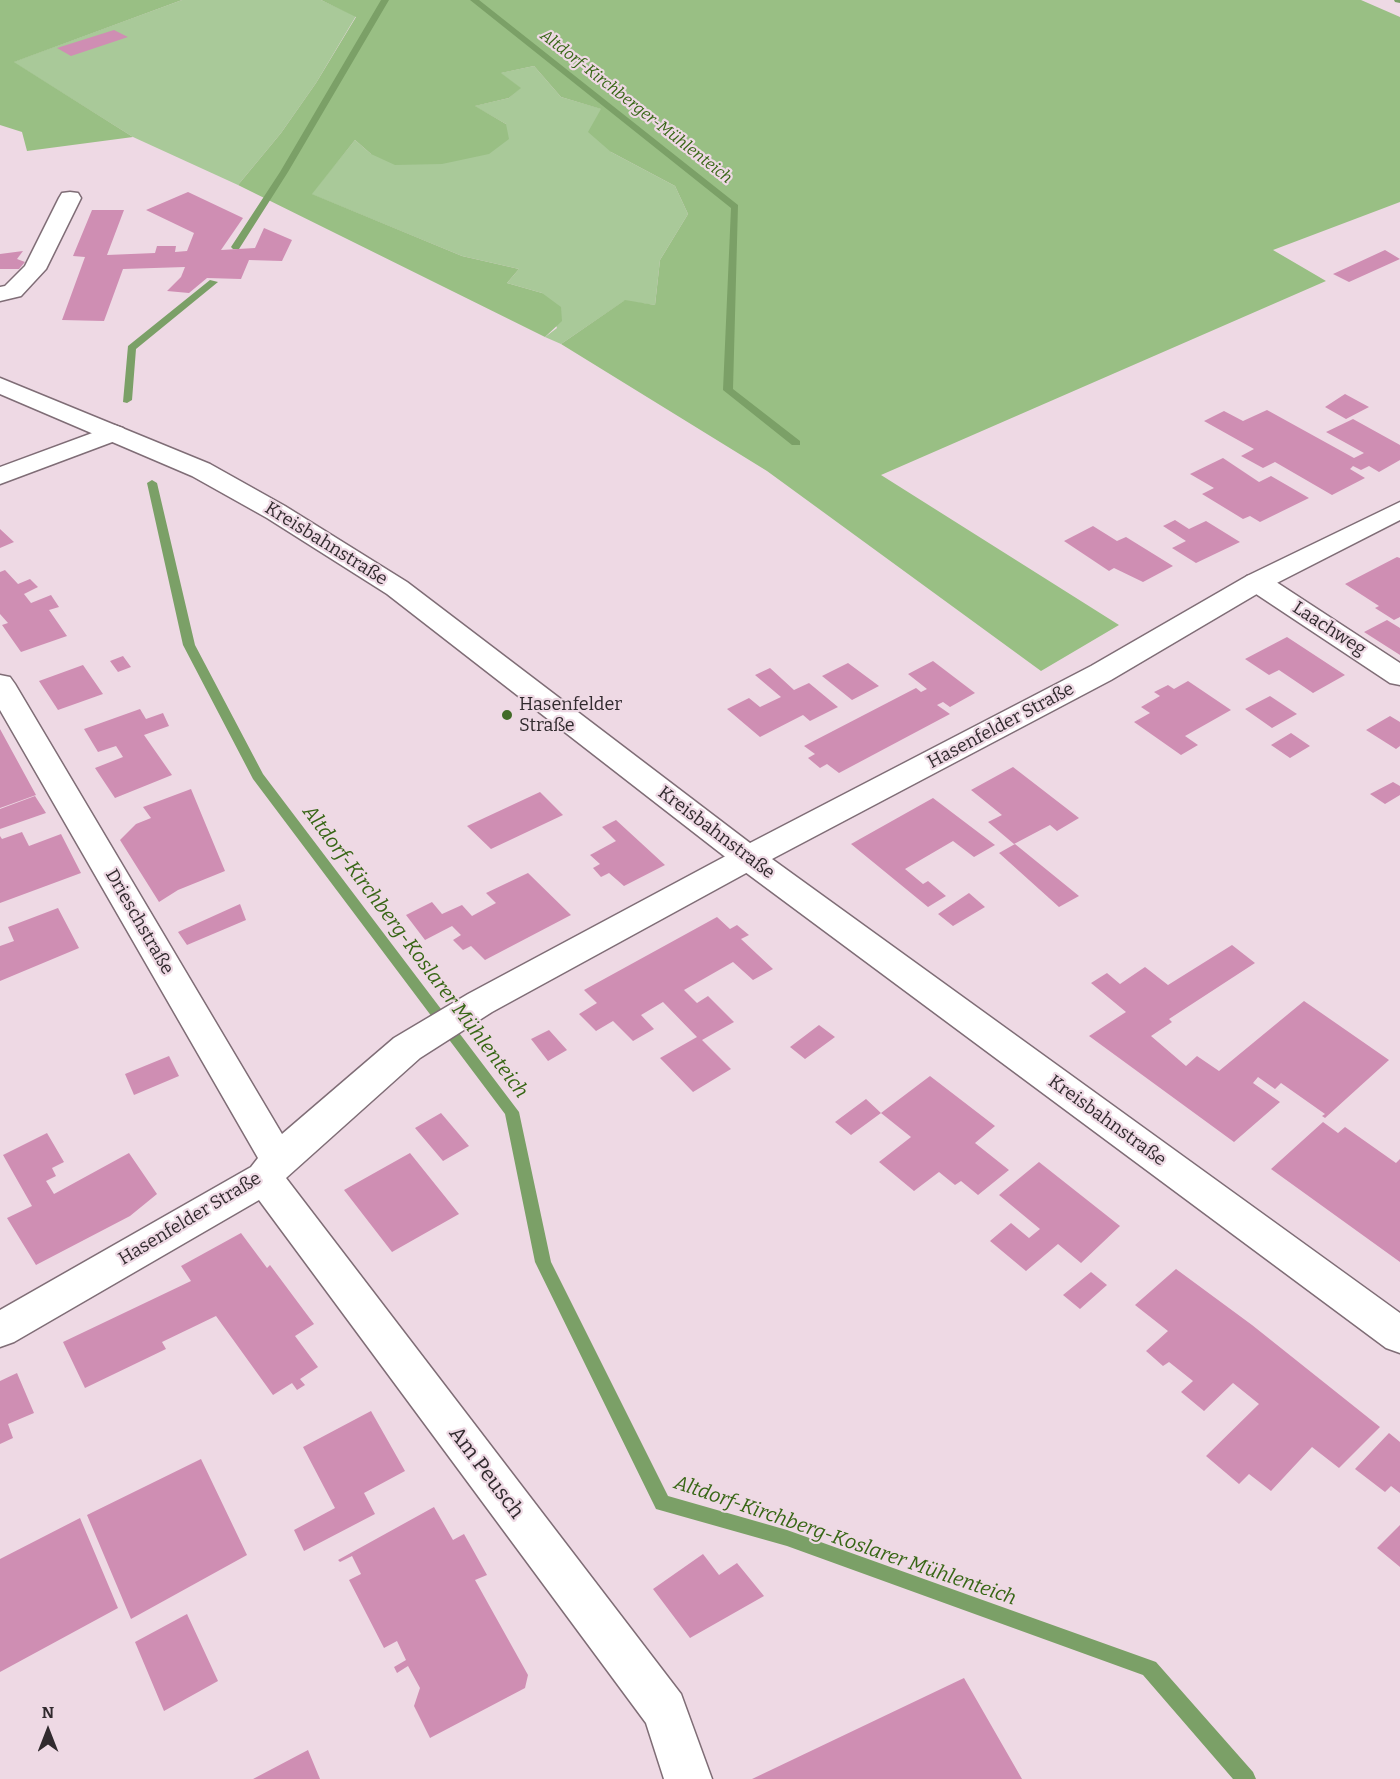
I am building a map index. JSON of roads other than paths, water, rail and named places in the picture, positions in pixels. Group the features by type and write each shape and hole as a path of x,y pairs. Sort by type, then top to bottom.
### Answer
{"street":[{"path":"0,294 13,291 35,269 70,198"},
{"name":"Kreisbahnstraße","path":"0,385 201,470 276,512 397,588 748,858 1400,1336"},
{"path":"0,476 114,433"},
{"name":"Hasenfelder Straße","path":"0,1330 271,1169 407,1048 480,1003 748,858 1101,673 1257,582 1400,510"},
{"name":"Laachweg","path":"1257,582 1400,676"},
{"name":"Drieschstraße","path":"0,684 271,1169"},
{"name":"Am Peusch","path":"271,1169 665,1710 688,1779"}],"waterway":[{"name":"Altdorf-Kirchberg-Koslarer Mühlenteich","path":"236,247 284,172 385,0"},
{"name":"Altdorf-Kirchberger-Mühlenteich","path":"474,0 735,207 728,390 796,443"},
{"name":"Altdorf-Kirchberg-Koslarer Mühlenteich","path":"127,400 131,348 213,282"},
{"name":"Altdorf-Kirchberg-Koslarer Mühlenteich","path":"152,483 189,645 258,776 512,1112 543,1262 662,1503 787,1538 1149,1668 1246,1779"}],"place":[{"name":"Hasenfelder Straße","path":"507,715"}]}
